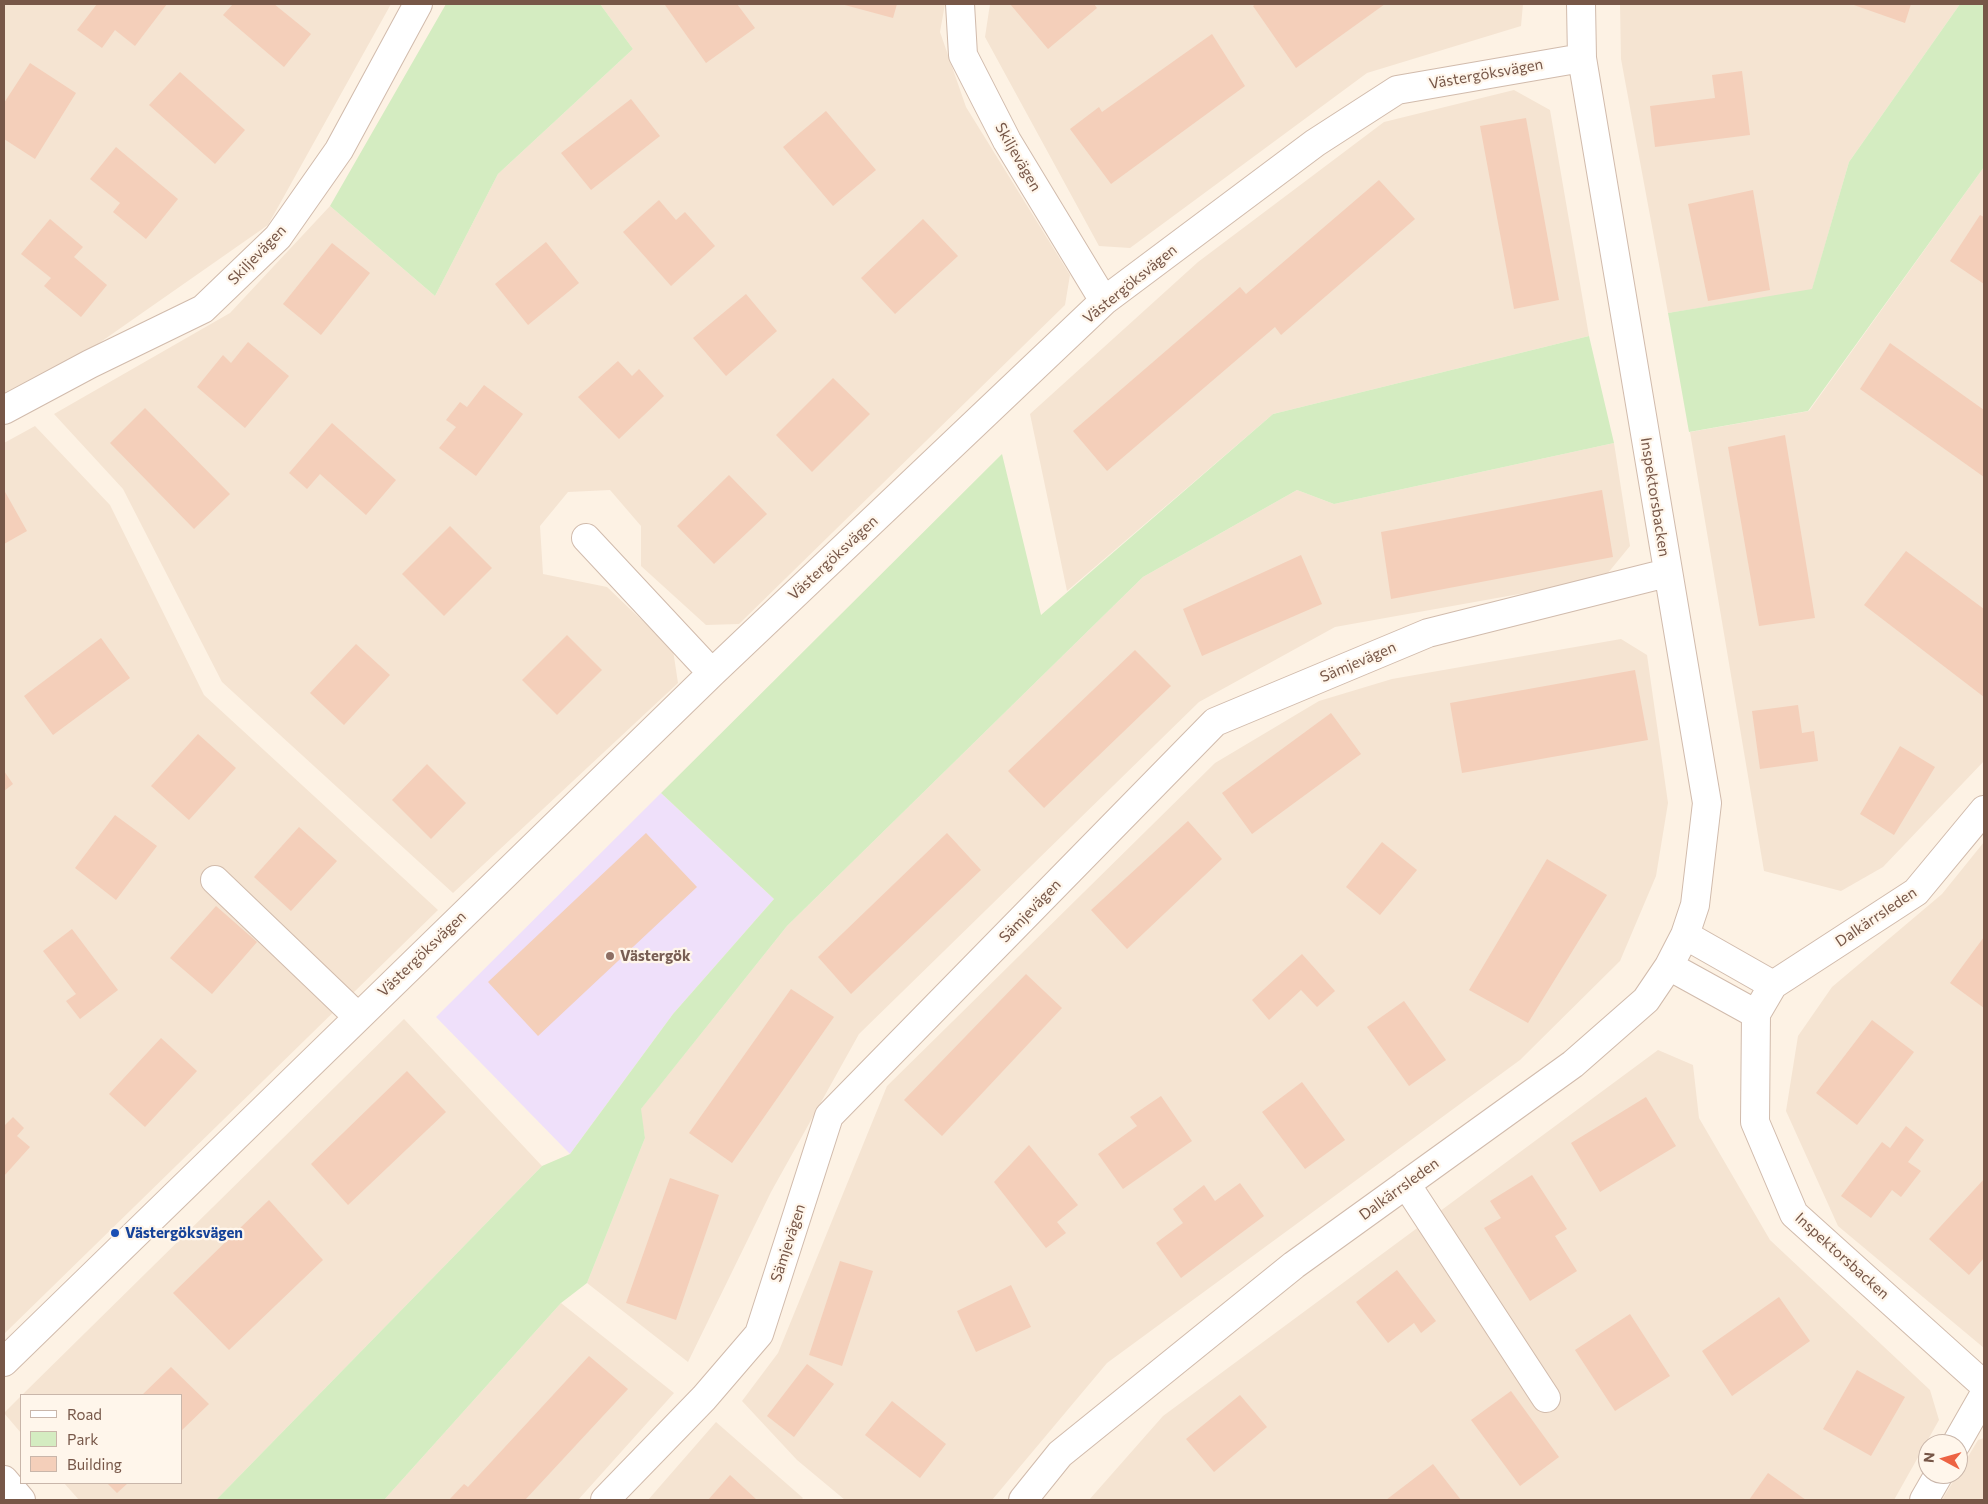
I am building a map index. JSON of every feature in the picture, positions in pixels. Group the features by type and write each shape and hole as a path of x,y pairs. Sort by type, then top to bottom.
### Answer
{"street":[{"name":"Skiljevägen","path":"4,410 90,364 203,309 271,244 278,237 339,150 418,4"},
{"name":"Skiljevägen","path":"960,4 963,55 1007,141 1104,301"},
{"path":"1580,4 1582,58"},
{"name":"Västergöksvägen","path":"4,1362 712,673 1104,301 1315,144 1397,90 1582,58"},
{"name":"Inspektorsbacken","path":"1582,58 1707,803 1695,905 1685,935"},
{"path":"586,538 712,673"},
{"name":"Sämjevägen","path":"605,1500 704,1398 759,1334 829,1116 1215,722 1428,633 1667,573"},
{"name":"Dalkärrsleden","path":"1756,1014 1772,985 1916,892 1984,810"},
{"path":"215,880 358,1016"},
{"path":"1685,935 1772,985"},
{"name":"Dalkärrsleden","path":"1023,1500 1060,1454 1294,1265 1573,1064 1646,1000 1670,966 1685,935"},
{"path":"1670,966 1756,1014"},
{"name":"Inspektorsbacken","path":"1756,1014 1755,1122 1794,1214 1984,1385"},
{"path":"1406,1184 1546,1398"},
{"path":"1962,1434 1984,1395"},
{"path":"4,1480 22,1500"},
{"path":"1924,1500 1933,1484"}],"shaded area":[{"path":"4,4 391,4 268,225 82,355 4,393"},
{"path":"600,4 945,4 940,32 966,107 1070,275 1065,305 739,624 706,625 641,566 641,526 610,490 568,492 540,526 543,574 607,587 673,650 678,683 453,893 222,682 123,489 54,414 230,313 330,206 435,296 498,174 633,49"},
{"path":"990,4 1523,4 1521,26 1367,73 1130,248 1099,246 985,37"},
{"path":"1620,4 1960,4 1849,162 1812,290 1668,313 1621,59"},
{"path":"1514,90 1550,110 1589,336 1273,414 1067,591 1030,414 1198,262 1384,122"},
{"path":"1984,167 1984,761 1883,867 1841,891 1764,871 1690,432 1809,411"},
{"path":"35,426 110,505 204,695 438,910 4,1334 4,443"},
{"path":"1614,443 1630,546 1603,579 1335,627 1199,702 859,1034 771,1192 688,1362 587,1283 645,1138 640,1110 787,926 1143,577 1297,490 1334,504"},
{"path":"1621,639 1647,655 1668,803 1656,876 1620,961 1520,1060 1107,1363 992,1500 845,1500 797,1460 742,1401 778,1353 887,1086 1215,763 1319,701 1392,679"},
{"name":"Västergök","path":"661,793 774,899 673,1014 570,1154 436,1017"},
{"path":"1984,842 1984,1348 1838,1226 1786,1111 1798,1036 1832,987 1942,894"},
{"path":"404,1019 542,1166 216,1500 79,1500 65,1484 182,1484 182,1394 23,1394"},
{"path":"1658,1050 1693,1065 1699,1118 1770,1240 1930,1390 1939,1420 1931,1434 1918,1434 1918,1457 1894,1500 1089,1500 1163,1416"},
{"path":"561,1303 674,1393 578,1500 384,1500"},
{"path":"20,1397 20,1432 4,1413"},
{"path":"716,1422 803,1498 801,1500 648,1500"},
{"path":"1984,1438 1984,1500 1942,1500 1952,1484 1968,1484 1968,1457 1978,1440"}],"green space":[{"path":"446,4 600,4 633,49 498,174 435,296 330,206"},
{"path":"1960,4 1984,4 1984,167 1808,411 1689,432 1668,313 1812,289 1849,162"},
{"path":"1589,336 1614,443 1334,504 1297,490 1143,577 787,926 641,1109 645,1138 587,1283 561,1303 384,1500 216,1500 542,1166 570,1154 673,1014 774,899 661,793 1002,454 1041,615 1273,414"}],"building":[{"path":"97,4 167,4 135,46 115,30 102,48 77,30"},
{"path":"233,4 274,4 311,34 284,67 223,15"},
{"path":"737,4 755,28 706,63 665,5"},
{"path":"841,4 897,4 893,18"},
{"path":"1010,4 1094,4 1097,8 1048,49"},
{"path":"1256,4 1385,4 1296,68 1253,6"},
{"path":"1851,4 1911,4 1905,23"},
{"path":"1212,34 1245,86 1111,184 1070,129 1099,107 1102,112"},
{"path":"30,63 76,93 35,159 4,139 4,103"},
{"path":"1742,71 1750,135 1655,147 1650,106 1715,98 1712,75"},
{"path":"180,72 245,130 215,164 149,105"},
{"path":"631,99 660,136 591,190 561,153"},
{"path":"826,111 876,170 833,206 783,147"},
{"path":"1526,118 1559,300 1514,309 1480,126"},
{"path":"116,147 178,199 146,239 113,212 120,203 90,179"},
{"path":"1379,180 1415,219 1281,335 1275,327 1107,471 1073,431 1240,287 1246,294"},
{"path":"1753,190 1770,290 1708,301 1688,204"},
{"path":"659,200 676,220 685,212 715,246 671,286 623,232"},
{"path":"1980,215 1984,217 1984,284 1950,261"},
{"path":"50,219 83,247 74,257 107,285 81,317 44,286 51,278 21,254"},
{"path":"923,219 958,256 895,314 861,278"},
{"path":"546,242 579,283 528,325 495,284"},
{"path":"332,243 370,273 321,335 283,304"},
{"path":"746,294 777,331 726,376 693,338"},
{"path":"248,342 289,376 245,428 197,387 223,355 231,363"},
{"path":"1890,343 1984,410 1984,477 1860,389"},
{"path":"618,361 632,376 639,369 664,396 619,439 578,397"},
{"path":"833,378 870,414 812,472 776,435"},
{"path":"484,385 523,414 476,476 439,448 456,427 446,420 460,402 467,407"},
{"path":"145,408 230,494 194,529 110,443"},
{"path":"332,423 396,480 366,515 320,474 307,489 289,473"},
{"path":"1785,435 1815,618 1759,626 1728,447"},
{"path":"729,475 767,514 714,564 677,526"},
{"path":"4,490 27,531 4,544"},
{"path":"1602,490 1613,557 1391,599 1381,532"},
{"path":"450,526 492,568 444,616 402,574"},
{"path":"1906,551 1984,609 1984,697 1864,605"},
{"path":"1301,555 1322,604 1202,656 1183,609"},
{"path":"567,635 602,670 557,715 522,680"},
{"path":"101,638 130,678 53,735 24,696"},
{"path":"356,644 390,675 344,725 310,693"},
{"path":"1135,650 1171,686 1044,808 1008,771"},
{"path":"1635,670 1648,740 1462,773 1450,703"},
{"path":"1798,705 1802,733 1814,731 1818,761 1760,769 1752,711"},
{"path":"1331,713 1361,754 1252,834 1222,793"},
{"path":"198,734 236,768 189,820 151,786"},
{"path":"1900,746 1935,767 1894,835 1860,814"},
{"path":"427,764 466,803 431,839 392,800"},
{"path":"4,771 13,784 4,791"},
{"path":"115,815 157,846 116,900 75,868"},
{"path":"1188,821 1222,859 1127,949 1091,910"},
{"path":"299,827 337,861 291,911 254,877"},
{"path":"646,833 697,887 538,1036 488,982"},
{"path":"947,833 981,870 851,994 818,957"},
{"path":"1382,842 1417,870 1380,915 1346,887"},
{"path":"1547,859 1607,895 1528,1023 1469,990"},
{"path":"216,906 257,942 212,994 170,958"},
{"path":"72,929 118,990 80,1019 66,1001 76,994 43,951"},
{"path":"1984,937 1984,1008 1950,983"},
{"path":"1302,954 1335,991 1317,1007 1301,990 1269,1020 1252,1000"},
{"path":"1026,974 1062,1008 942,1136 904,1100"},
{"path":"791,989 834,1017 732,1163 689,1133"},
{"path":"1404,1001 1446,1060 1409,1086 1367,1027"},
{"path":"1872,1020 1914,1052 1857,1125 1816,1093"},
{"path":"161,1038 197,1071 145,1127 109,1094"},
{"path":"407,1071 446,1112 348,1205 311,1164"},
{"path":"1302,1082 1345,1140 1305,1169 1262,1112"},
{"path":"1161,1096 1192,1141 1123,1189 1098,1154 1137,1126 1130,1117"},
{"path":"1646,1097 1676,1146 1600,1192 1571,1143"},
{"path":"13,1117 24,1128 17,1136 30,1147 4,1176 4,1124"},
{"path":"1906,1126 1924,1140 1908,1162 1921,1171 1901,1197 1892,1190 1871,1218 1841,1196 1882,1142 1890,1148"},
{"path":"1029,1145 1078,1205 1057,1222 1066,1233 1046,1248 994,1182"},
{"path":"1532,1175 1567,1229 1555,1236 1577,1271 1530,1301 1484,1228 1501,1218 1490,1201"},
{"path":"670,1178 719,1195 676,1320 626,1303"},
{"path":"1984,1179 1984,1258 1969,1275 1929,1239"},
{"path":"1240,1183 1264,1216 1181,1278 1156,1243 1183,1223 1173,1209 1204,1185 1215,1201"},
{"path":"269,1200 323,1260 229,1350 173,1293"},
{"path":"840,1261 873,1271 842,1366 809,1355"},
{"path":"1397,1270 1436,1321 1421,1333 1414,1323 1388,1343 1356,1302"},
{"path":"1011,1285 1031,1327 976,1352 957,1311"},
{"path":"1779,1297 1810,1341 1732,1396 1702,1351"},
{"path":"1630,1314 1670,1376 1615,1411 1575,1350"},
{"path":"589,1356 628,1389 525,1500 449,1500 464,1484 468,1487"},
{"path":"807,1364 834,1384 794,1437 767,1416"},
{"path":"171,1367 209,1404 182,1430 182,1394 143,1394"},
{"path":"1857,1370 1905,1397 1871,1456 1823,1429"},
{"path":"1511,1391 1559,1457 1520,1486 1471,1420"},
{"path":"1240,1395 1267,1427 1214,1472 1186,1439"},
{"path":"892,1401 946,1444 920,1478 865,1435"},
{"path":"1433,1464 1461,1500 1386,1500"},
{"path":"1768,1473 1806,1500 1749,1500"},
{"path":"730,1475 757,1500 708,1500"},
{"path":"108,1484 127,1484 117,1493"}],"place":[{"name":"Västergök","path":"610,956"},
{"name":"Västergöksvägen","path":"115,1233"}]}
